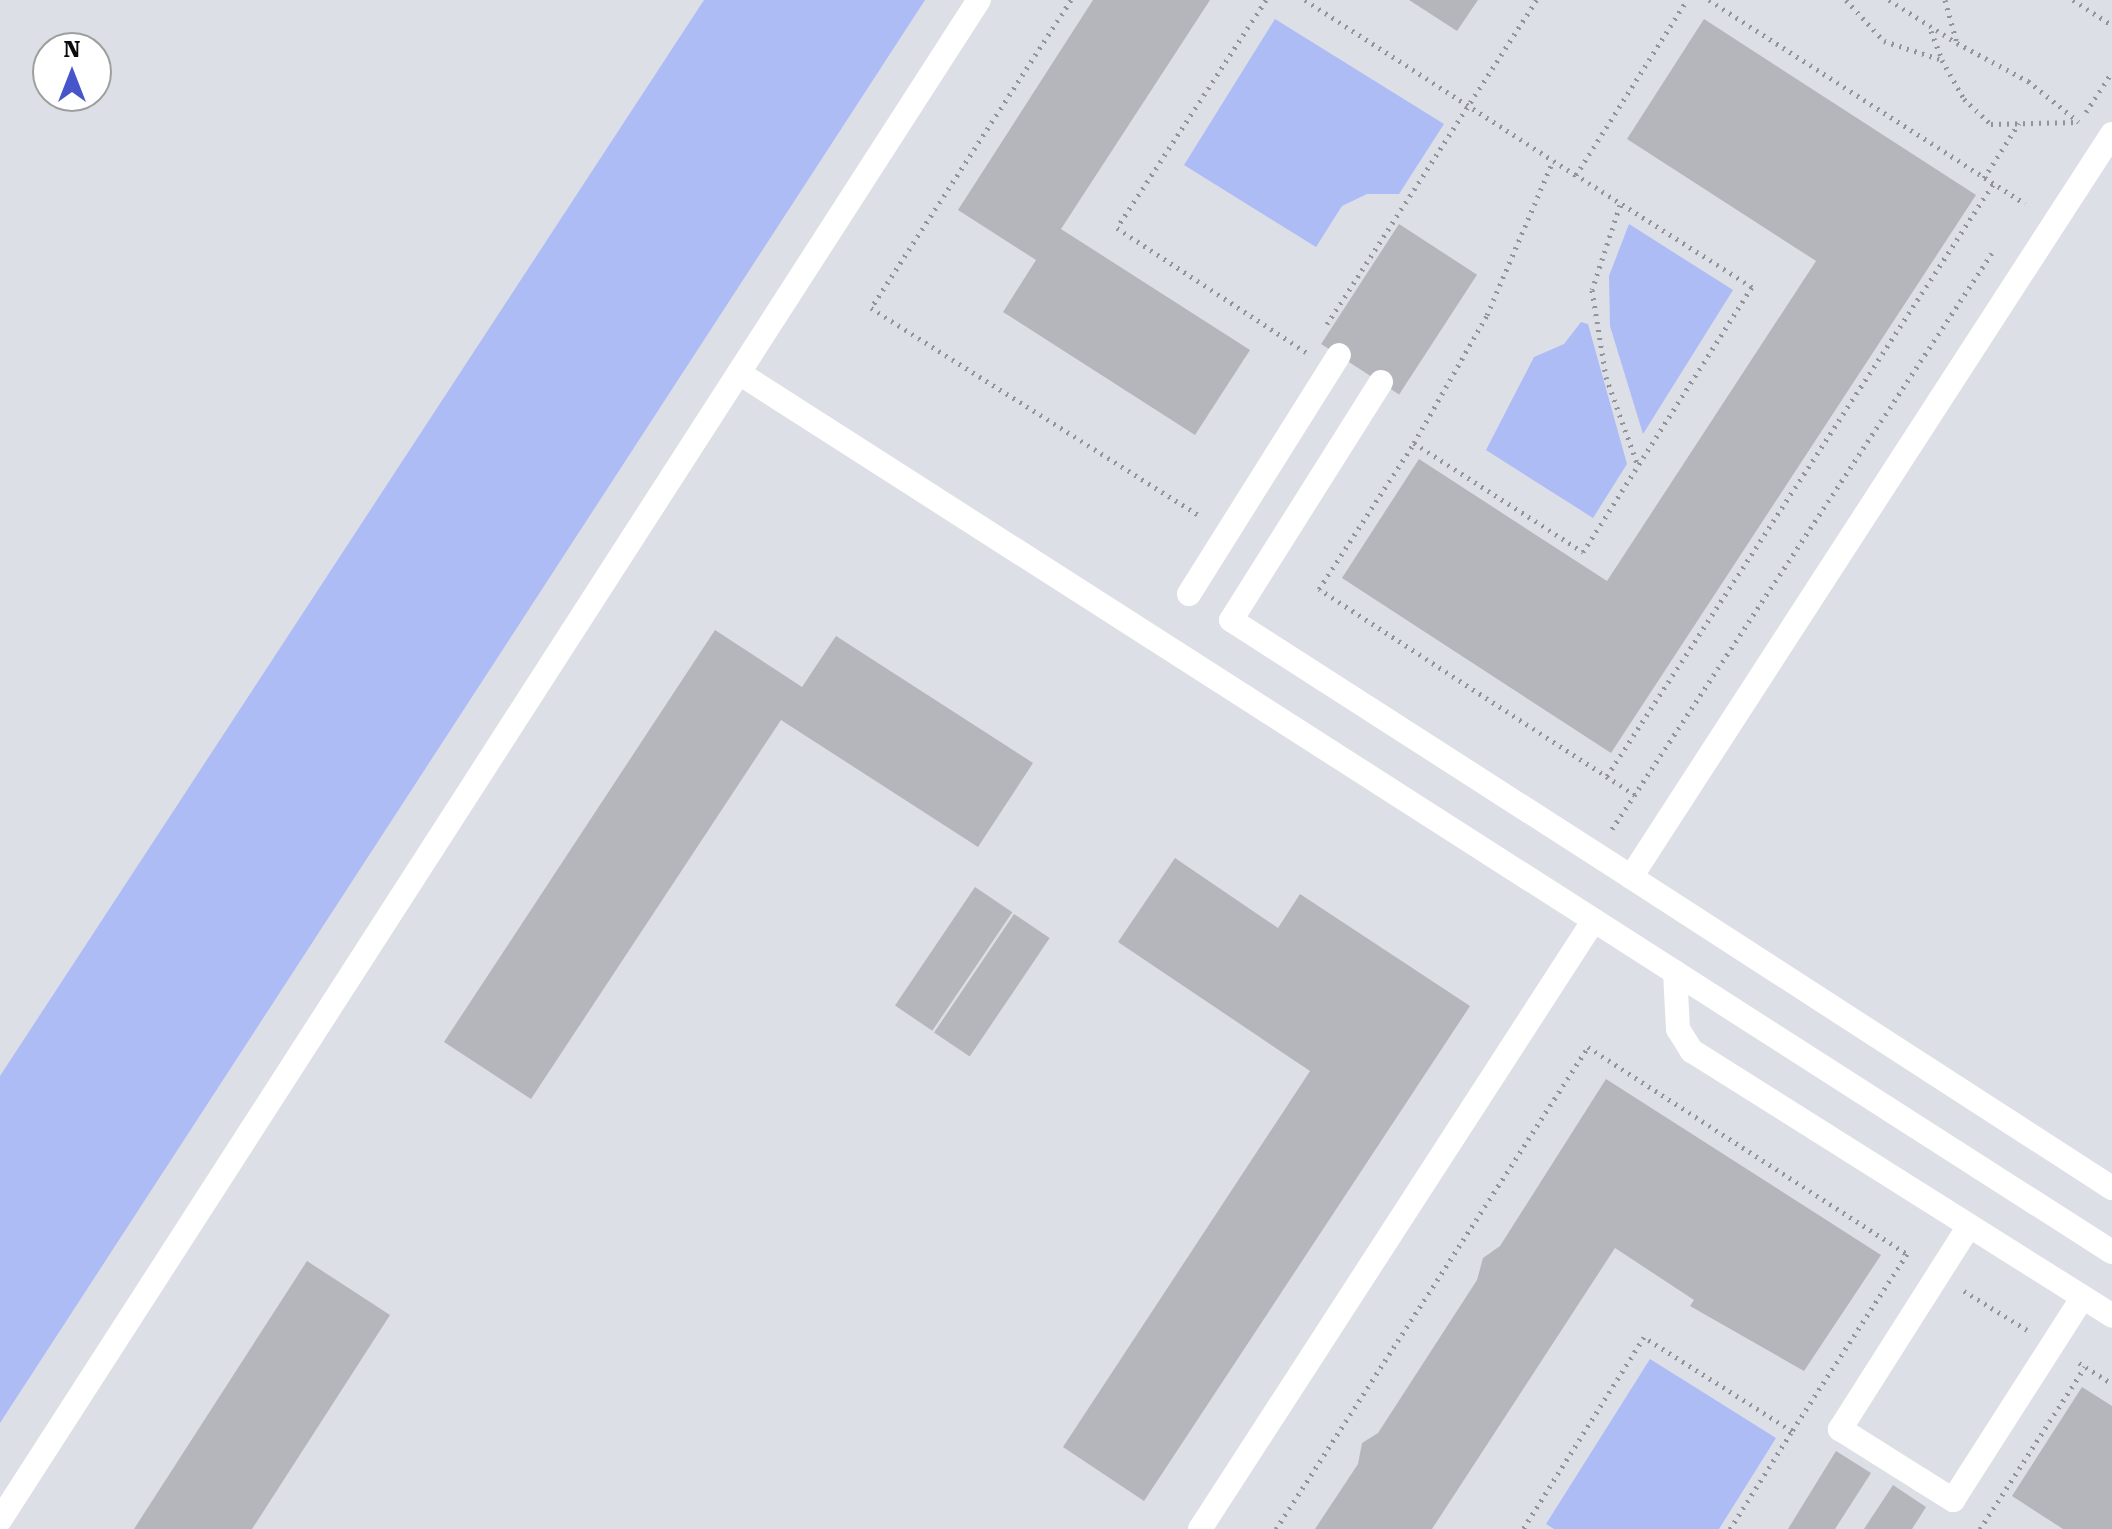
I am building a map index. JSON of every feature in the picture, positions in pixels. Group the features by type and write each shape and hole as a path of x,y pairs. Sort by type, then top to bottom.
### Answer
{"lane":[{"path":"0,1520 979,0"},
{"path":"1631,877 2112,134"},
{"path":"1189,594 1339,355"},
{"path":"739,373 2112,1252"},
{"path":"1381,382 1231,620 2112,1188"},
{"path":"1200,1529 1594,920"},
{"path":"1675,972 1678,1029 1692,1051 2112,1316"},
{"path":"1969,1226 1840,1429 1858,1453 1915,1488 1953,1500 2082,1298"}],"path":[{"path":"1071,0 871,308 1203,518 1211,505"},
{"path":"1266,0 1117,228 1308,353"},
{"path":"1305,0 1752,287 1583,552 1414,443"},
{"path":"1325,328 1537,0"},
{"path":"1576,175 1687,0"},
{"path":"1709,0 2025,204"},
{"path":"1846,0 1884,41 1942,60"},
{"path":"1889,0 1930,29 2028,81 2079,122"},
{"path":"1945,0 1957,43"},
{"path":"2073,0 2112,25"},
{"path":"1930,29 1942,60 1981,118 2019,123 2079,122"},
{"path":"2072,134 2112,72"},
{"path":"1984,178 2019,123"},
{"path":"1553,161 1487,315 1414,443 1319,589 1635,795"},
{"path":"1607,776 1993,184"},
{"path":"2016,217 2033,192"},
{"path":"1620,205 1592,290 1606,377 1638,466"},
{"path":"1595,854 1999,243"},
{"path":"1300,366 1316,341"},
{"path":"1276,1529 1588,1047 2112,1384"},
{"path":"1730,1529 1907,1254"},
{"path":"1523,1529 1644,1337 1792,1431"},
{"path":"1980,1529 2085,1367"}],"shaded area":[{"path":"704,0 925,0 0,1423 0,1076"},
{"path":"1275,19 1444,124 1399,194 1367,194 1342,206 1316,247 1184,165"},
{"path":"1629,224 1733,290 1643,434 1610,326 1609,276"},
{"path":"1581,322 1588,324 1627,464 1593,518 1486,450 1534,357 1564,344"},
{"path":"1650,1359 1776,1438 1719,1529 1554,1529 1546,1524"}],"building":[{"path":"1093,0 1210,0 1061,229 1250,350 1195,435 1003,312 1036,260 958,210"},
{"path":"1409,0 1478,0 1457,31"},
{"path":"1704,19 1976,195 1611,753 1342,578 1419,459 1607,581 1816,261 1627,139"},
{"path":"1399,224 1477,275 1399,395 1321,344"},
{"path":"715,630 802,687 836,636 1033,763 978,847 781,720 531,1099 444,1042"},
{"path":"1175,858 1278,928 1300,894 1470,1006 1144,1501 1063,1447 1310,1071 1118,942"},
{"path":"975,887 1012,912 932,1031 895,1006"},
{"path":"1014,914 1050,938 970,1057 934,1033"},
{"path":"1606,1079 1881,1255 1804,1371 1690,1306 1694,1300 1615,1248 1432,1529 1315,1529 1358,1464 1362,1443 1378,1433 1477,1280 1483,1258 1500,1246"},
{"path":"307,1261 390,1315 252,1529 134,1529"},
{"path":"2082,1387 2112,1406 2112,1529 2063,1529 2012,1496"},
{"path":"1836,1451 1871,1473 1835,1529 1788,1529"},
{"path":"1893,1485 1926,1507 1912,1529 1864,1529"}]}
